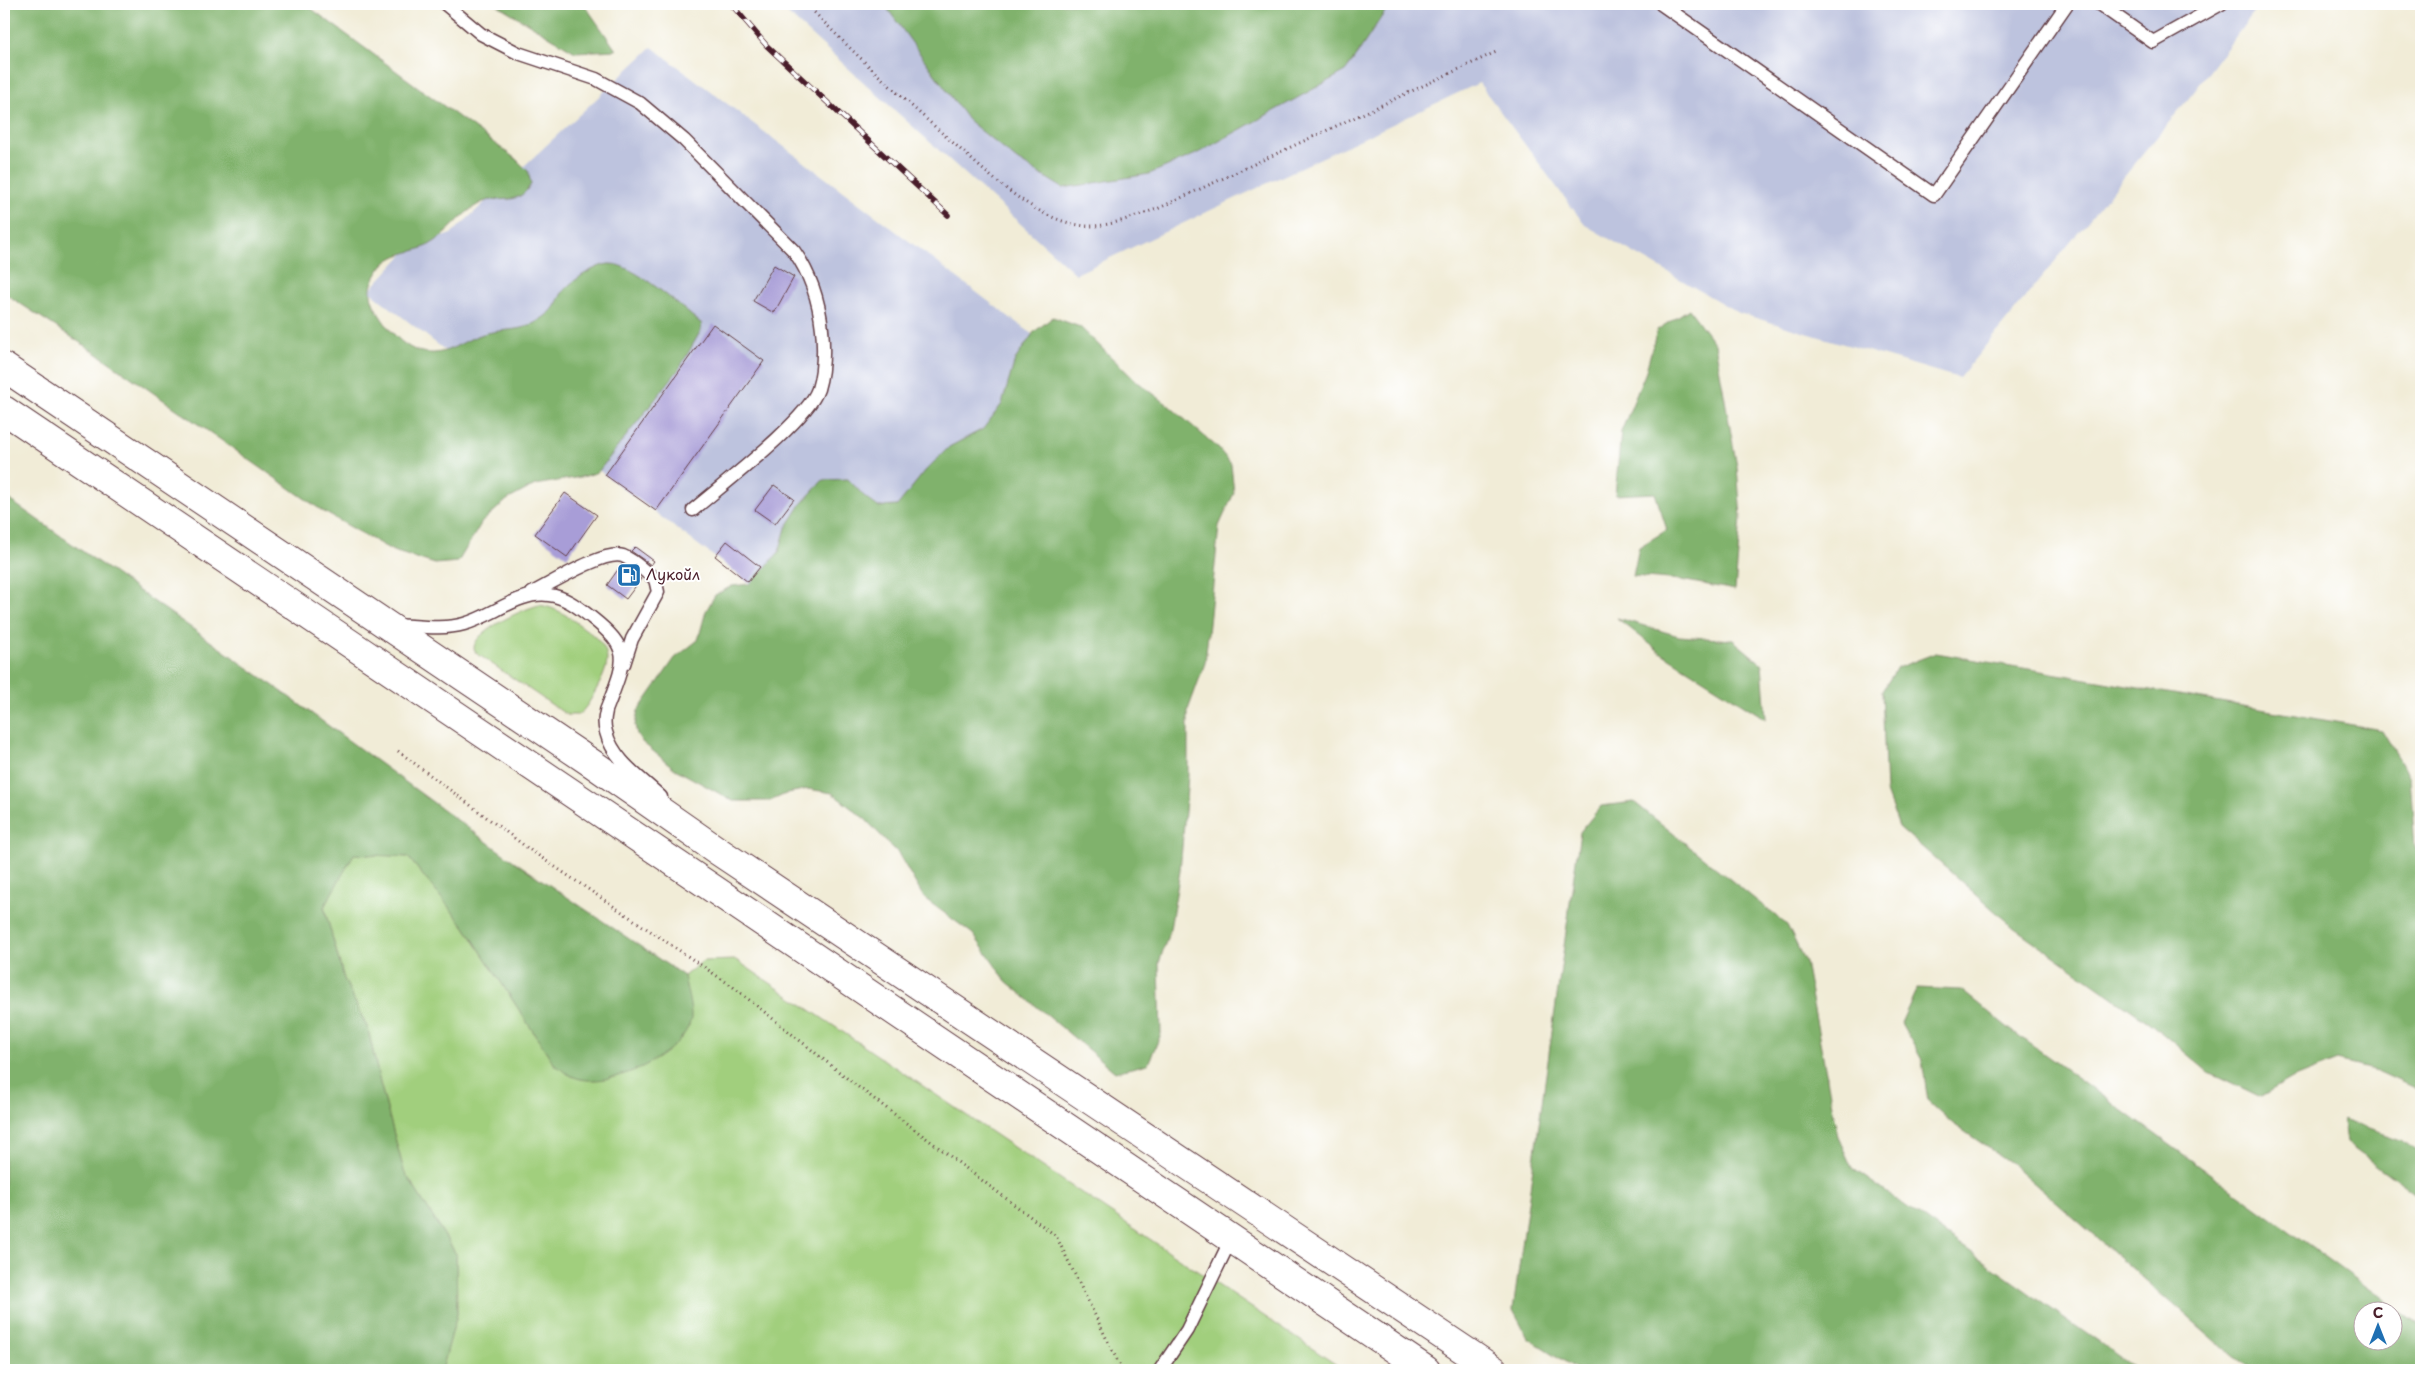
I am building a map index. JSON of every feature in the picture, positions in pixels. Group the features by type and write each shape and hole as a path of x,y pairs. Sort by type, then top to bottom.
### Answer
{"highway":[{"path":"4,367 388,625 718,851 1494,1370"},
{"path":"4,410 1426,1370"}],"lane":[{"path":"445,4 488,38 518,53 596,79 640,103 684,140 794,251 806,268 820,311 822,327 824,352 817,390 798,418 693,510"},
{"path":"1661,4 1934,195 2068,4"},
{"path":"2099,4 2153,42 2221,4"},
{"path":"388,625 445,627 463,624 525,597 606,556 624,557 655,579 658,592 632,640 606,709 605,730 610,745 620,760 718,851"},
{"path":"525,597 550,595 562,597 575,605 613,637 622,656 622,669"},
{"path":"1160,1370 1187,1330 1231,1239"}],"path":[{"path":"809,4 814,12 881,80 994,179 1043,213 1080,226 1109,224 1157,209 1496,52"},
{"path":"398,751 533,852 732,986 853,1083 1056,1236 1122,1370"}],"shaded area":[{"path":"777,4 2260,4 2193,93 1959,378 1739,313 1585,225 1479,83 1076,274"},
{"path":"652,47 1053,350 812,630 605,475 369,291 408,249 451,234"}],"green space":[{"path":"4,4 305,4 516,159 528,171 531,184 526,192 514,198 486,201 479,204 466,213 436,241 423,248 390,259 376,275 371,291 375,308 398,339 414,350 434,353 445,351 483,334 518,329 532,324 552,310 566,288 586,273 609,264 619,266 644,278 702,324 700,332 679,369 598,472 535,485 507,500 482,522 458,562 435,564 393,551 324,512 99,355 4,293"},
{"path":"496,4 584,4 616,50 575,52"},
{"path":"884,4 1390,4 1346,71 1196,154 1149,174 1063,188 1017,160 968,120"},
{"path":"1689,309 1715,344 1737,467 1741,517 1735,590 1681,580 1633,576 1639,547 1667,530 1655,493 1615,495 1621,432 1645,374 1657,330"},
{"path":"1053,317 1080,327 1135,380 1167,404 1218,448 1231,464 1234,493 1219,526 1205,663 1188,710 1188,776 1180,871 1170,929 1159,963 1161,1034 1148,1064 1115,1072 1006,981 973,934 924,898 898,853 865,819 832,793 808,789 788,793 770,801 733,801 675,769 642,742 637,734 635,725 638,711 675,658 698,640 706,611 715,595 732,586 749,584 764,569 779,552 786,528 802,503 823,480 848,479 864,496 878,507 897,506 926,470 949,447 983,429 1002,404 1015,360 1034,332"},
{"path":"4,496 281,691 505,855 684,976 691,1018 686,1032 675,1045 643,1067 624,1074 605,1079 588,1080 574,1077 555,1065 465,927 408,857 354,854 324,907 344,979 368,1029 380,1083 404,1171 456,1254 457,1314 442,1370 4,1370"},
{"path":"539,605 554,609 573,620 596,638 606,652 606,668 602,678 588,704 578,715 567,715 476,653 474,648 476,641 490,628 511,616"},
{"path":"1617,618 1679,636 1733,640 1762,664 1766,719 1660,652"},
{"path":"1936,653 2382,730 2410,777 2415,848 2421,853 2421,1091 2377,1071 2337,1061 2294,1078 2261,1097 2207,1071 2151,1024 2013,927 1899,827 1886,792 1882,691 1897,668"},
{"path":"1634,802 1787,925 1805,962 1838,1137 1852,1168 2138,1370 1578,1370 1528,1338 1513,1310 1580,832 1601,806"},
{"path":"354,853 408,857 465,927 555,1065 687,994 684,976 703,961 736,960 1344,1370 442,1370 457,1314 456,1254 404,1171 380,1083 368,1029 344,979 324,907"},
{"path":"1917,988 1961,990 2011,1030 2388,1302 2352,1302 2352,1352 2402,1352 2402,1312 2421,1326 2421,1370 2257,1370 2233,1356 2012,1164 1952,1123 1928,1101 1922,1060 1901,1023"},
{"path":"2343,1120 2402,1140 2421,1155 2421,1198 2346,1143"}],"building":[{"path":"774,265 794,277 774,313 753,301"},
{"path":"713,324 764,361 656,511 605,475"},
{"path":"774,485 794,499 775,524 755,510"},
{"path":"565,493 597,515 567,557 535,534"},
{"path":"727,541 760,567 748,582 715,556"},
{"path":"635,547 654,561 651,565 631,551"},
{"path":"622,564 641,579 626,599 607,585"}],"railway":[{"path":"731,4 767,46 948,215"}],"place":[{"name":"Лукойл","path":"629,575"}]}
